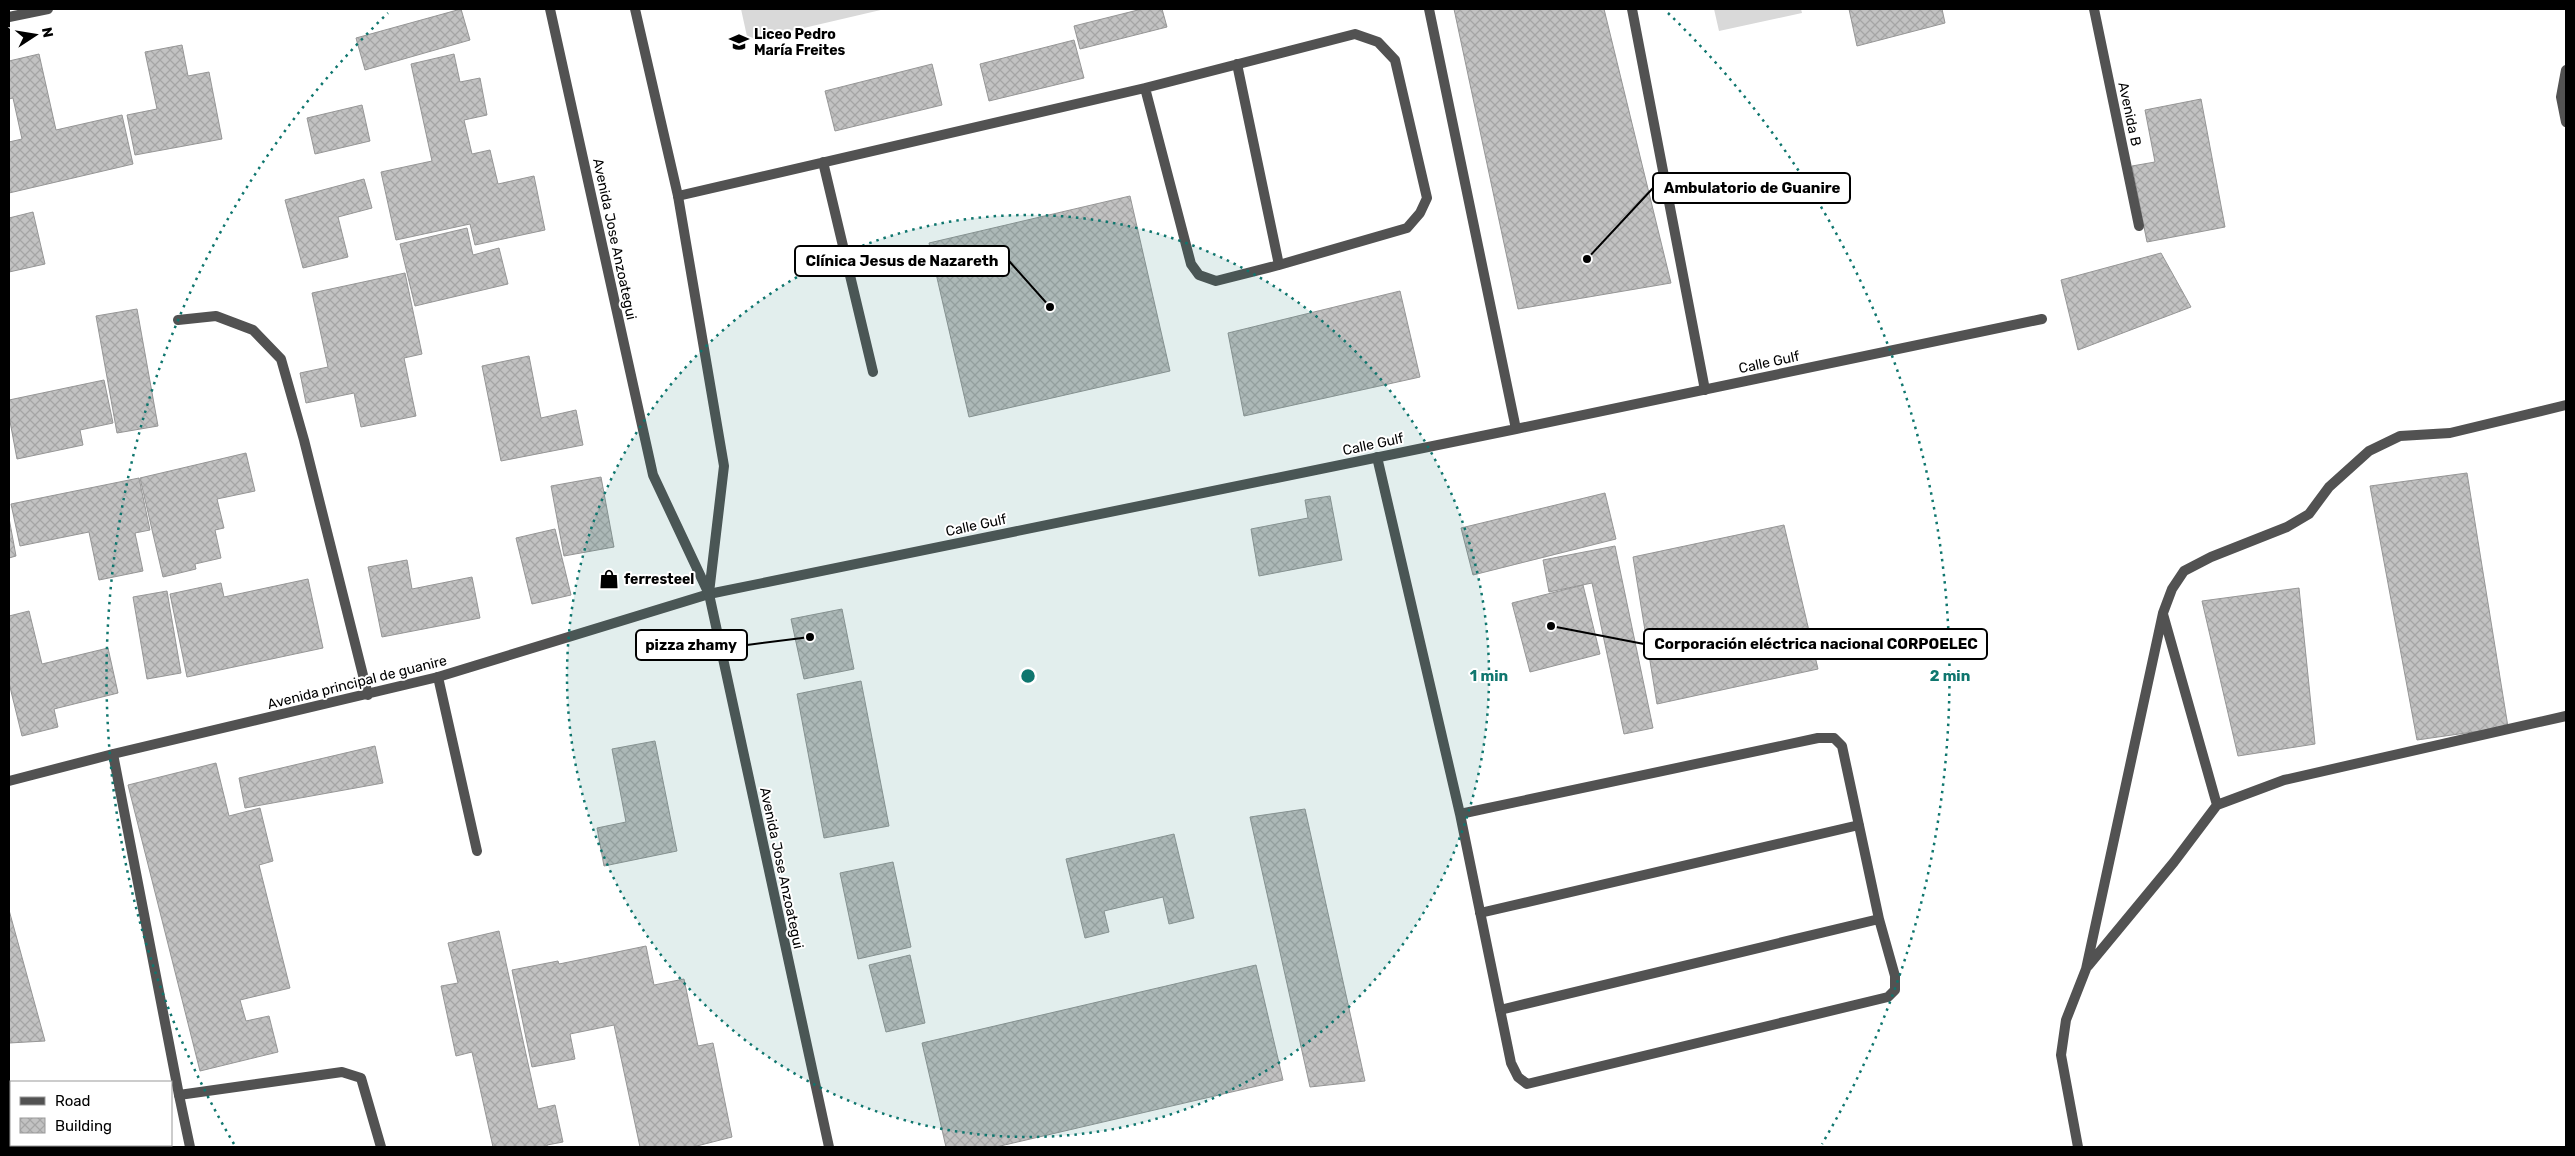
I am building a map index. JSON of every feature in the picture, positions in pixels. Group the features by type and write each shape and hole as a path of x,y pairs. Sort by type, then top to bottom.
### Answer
{"street":[{"path":"9,17 48,9"},
{"name":"Avenida Jose Anzoategui","path":"550,9 653,475 708,594 828,1147"},
{"path":"635,9 678,196 724,466 708,594"},
{"path":"1429,9 1516,429"},
{"path":"1632,9 1705,390"},
{"name":"Avenida B","path":"2094,9 2139,226"},
{"path":"678,196 1145,88 1355,34 1378,42 1395,60 1427,198 1420,213 1407,228 1216,281 1199,275 1191,264 1145,88"},
{"path":"1237,64 1279,265"},
{"path":"2566,70 2561,97 2566,122"},
{"path":"823,162 872,372"},
{"path":"178,320 216,316 253,330 281,359 304,440 368,695"},
{"name":"Calle Gulf","path":"708,594 1705,390 2042,318"},
{"path":"2078,1147 2061,1055 2066,1020 2086,969 2163,613 2172,589 2184,570 2211,557 2287,527 2308,514 2330,487 2369,450 2400,436 2450,433 2566,405"},
{"path":"1377,457 1460,814 1511,1063 1518,1077 1527,1084 1888,997 1895,990 1895,976 1879,918 1842,746 1834,738 1826,738 1460,814"},
{"name":"Avenida principal de guanire","path":"9,781 113,754 438,677 708,594"},
{"path":"2163,613 2217,805"},
{"path":"438,677 477,851"},
{"path":"2086,969 2174,862 2217,805 2284,780 2566,716"},
{"path":"113,754 190,1147"},
{"path":"1480,913 1859,825"},
{"path":"1500,1010 1879,918"},
{"path":"179,1095 342,1072 361,1078 381,1147"}],"shaded area":[{"path":"741,9 885,9 748,41"},
{"path":"1714,9 1801,9 1802,13 1719,31"}],"building":[{"path":"461,9 470,40 365,70 356,38"},
{"path":"1142,9 1162,9 1167,27 1080,49 1074,26"},
{"path":"1454,9 1604,9 1671,283 1518,309"},
{"path":"1849,9 1942,9 1945,23 1857,46"},
{"path":"1074,40 1084,78 989,101 980,64"},
{"path":"182,45 188,76 209,72 222,139 135,155 127,115 157,109 145,52"},
{"path":"39,54 56,130 122,115 133,164 9,193 9,142 22,139 13,98 9,99 9,61"},
{"path":"454,54 460,82 480,78 487,115 464,120 472,154 490,150 498,184 534,176 545,230 475,245 470,224 396,240 381,172 432,161 411,64"},
{"path":"932,64 942,105 835,131 825,91"},
{"path":"2201,99 2225,227 2147,242 2132,166 2155,162 2145,110"},
{"path":"362,105 370,141 315,154 307,118"},
{"path":"364,179 372,208 338,217 348,257 303,268 285,200"},
{"path":"1130,196 1170,371 969,417 929,243"},
{"path":"33,212 45,264 9,272 9,218"},
{"path":"467,228 473,255 499,248 508,284 415,306 400,244"},
{"path":"2161,253 2191,307 2078,350 2061,280"},
{"path":"405,273 422,354 404,358 416,416 361,427 354,393 306,403 300,373 328,367 312,293"},
{"path":"1400,291 1420,377 1244,416 1228,333"},
{"path":"137,309 158,426 117,433 96,316"},
{"path":"529,356 541,418 576,410 583,445 501,461 482,366"},
{"path":"104,380 113,423 80,430 83,445 17,459 9,416 9,400"},
{"path":"246,453 255,491 217,499 224,528 215,530 221,558 195,564 196,569 163,577 140,478"},
{"path":"2467,473 2508,727 2417,740 2370,486"},
{"path":"601,477 614,547 564,556 551,486"},
{"path":"139,478 150,530 135,533 143,571 99,580 89,532 20,546 11,504"},
{"path":"1605,493 1616,539 1473,575 1461,528"},
{"path":"1330,496 1342,560 1259,576 1251,529 1308,518 1305,500"},
{"path":"9,518 16,556 9,558"},
{"path":"1784,525 1818,669 1657,704 1633,557"},
{"path":"555,529 571,595 532,604 516,538"},
{"path":"1615,546 1653,728 1624,734 1592,583 1549,592 1543,560"},
{"path":"407,560 412,589 472,577 480,618 382,637 368,567"},
{"path":"308,579 323,648 187,677 170,594 221,583 224,597"},
{"path":"1583,585 1600,654 1530,672 1512,603"},
{"path":"2299,588 2315,744 2238,756 2202,601"},
{"path":"167,591 181,673 147,679 133,597"},
{"path":"842,609 854,669 804,679 791,619"},
{"path":"29,611 42,664 108,648 118,693 54,709 58,727 22,736 9,683 9,616"},
{"path":"861,681 889,826 824,838 797,694"},
{"path":"655,741 677,851 604,866 597,828 626,822 612,749"},
{"path":"375,746 383,783 245,808 239,778"},
{"path":"216,763 229,816 260,808 273,861 259,865 290,988 240,1000 246,1021 269,1016 278,1052 200,1071 128,785"},
{"path":"1305,809 1365,1081 1310,1087 1250,817"},
{"path":"1174,834 1194,918 1169,924 1163,897 1104,911 1109,932 1085,938 1066,859"},
{"path":"893,862 911,947 858,959 840,873"},
{"path":"9,910 45,1041 9,1043"},
{"path":"499,931 538,1109 555,1105 563,1142 547,1145 547,1147 493,1147 472,1052 456,1056 441,986 458,983 448,943"},
{"path":"646,946 654,985 684,979 698,1046 713,1043 732,1137 693,1147 640,1147 614,1025 570,1034 575,1059 532,1067 512,970 558,961 559,964"},
{"path":"910,955 925,1023 886,1032 869,965"},
{"path":"1256,965 1283,1080 996,1147 946,1147 922,1043"}],"place":[{"name":"Liceo Pedro María Freites","path":"739,42"},
{"name":"Ambulatorio de Guanire","path":"1587,259"},
{"name":"Clínica Jesus de Nazareth","path":"1050,307"},
{"name":"ferresteel","path":"609,579"},
{"name":"Corporación eléctrica nacional CORPOELEC","path":"1551,626"},
{"name":"pizza zhamy","path":"810,637"}]}
